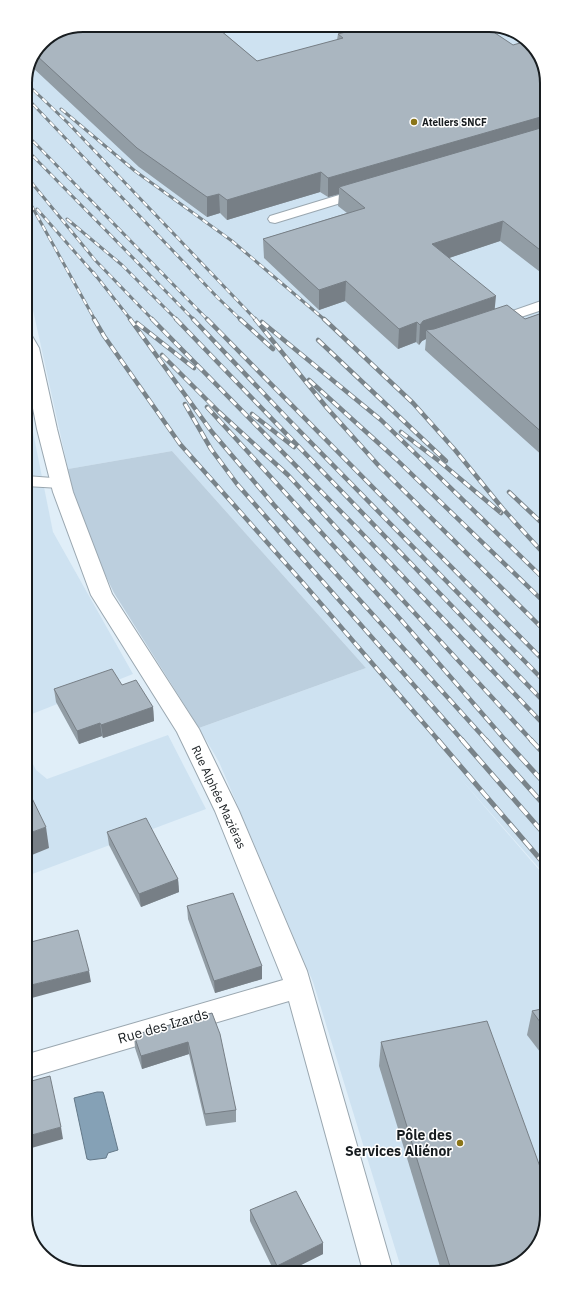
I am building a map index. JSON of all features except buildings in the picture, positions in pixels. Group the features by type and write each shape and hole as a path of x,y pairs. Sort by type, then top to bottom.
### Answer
{"street":[{"name":"Rue Alphée Maziéras","path":"32,357 60,483 102,595 187,728 227,810 294,971 377,1266"},
{"name":"Rue des Izards","path":"32,1065 299,987"}],"lane":[{"path":"275,219 376,188"},
{"path":"478,327 540,305"},
{"path":"32,481 60,483"}],"shaded area":[{"path":"83,32 493,32 506,35 520,42 530,52 535,60 540,76 540,869 460,778 540,871 540,1215 538,1227 516,1258 512,1261 489,1266 400,1266 313,982 219,762 199,728 366,668 172,451 68,469 33,310 32,79 36,63 41,55 47,47 63,36"},
{"path":"32,427 53,532 133,674 32,714"},
{"path":"172,451 366,668 199,728 114,593 101,566 72,490 68,469"},
{"path":"168,735 206,809 32,874 32,762 36,770 47,779"},
{"path":"97,1092 103,1092 118,1150 108,1153 106,1158 90,1160 87,1159 74,1098"}],"railway":[{"path":"32,89 68,123 256,320"},
{"path":"32,103 218,298 241,320"},
{"path":"61,109 135,171 232,241 325,320"},
{"path":"32,140 208,320"},
{"path":"32,155 194,320"},
{"path":"32,183 95,260 153,320"},
{"path":"32,207 95,320"},
{"path":"37,209 96,276"},
{"path":"67,219 122,265 176,319"},
{"path":"93,272 131,320"},
{"path":"94,319 104,336 180,444 304,584 439,741"},
{"path":"130,319 212,432 274,505 487,741"},
{"path":"152,319 355,526 540,721"},
{"path":"176,319 540,698"},
{"path":"193,319 286,417 540,677"},
{"path":"207,319 540,657"},
{"path":"240,319 273,349"},
{"path":"255,319 327,408 379,466 540,626"},
{"path":"324,319 413,403 455,450 503,509 540,550"},
{"path":"262,322 381,420 540,575"},
{"path":"137,323 194,368"},
{"path":"318,340 446,461"},
{"path":"162,355 219,412 288,475 532,741"},
{"path":"309,380 396,459 540,598"},
{"path":"185,404 211,449 237,484 463,741"},
{"path":"207,407 402,621 506,741"},
{"path":"252,414 294,447"},
{"path":"401,432 439,461 501,513"},
{"path":"509,492 540,521"},
{"path":"438,740 540,859"},
{"path":"462,740 540,829"},
{"path":"486,740 540,800"},
{"path":"505,740 540,778"},
{"path":"531,740 540,750"}],"place":[{"name":"Ateliers SNCF","path":"414,122"},
{"name":"Pôle des Services Aliénor","path":"460,1143"}]}
